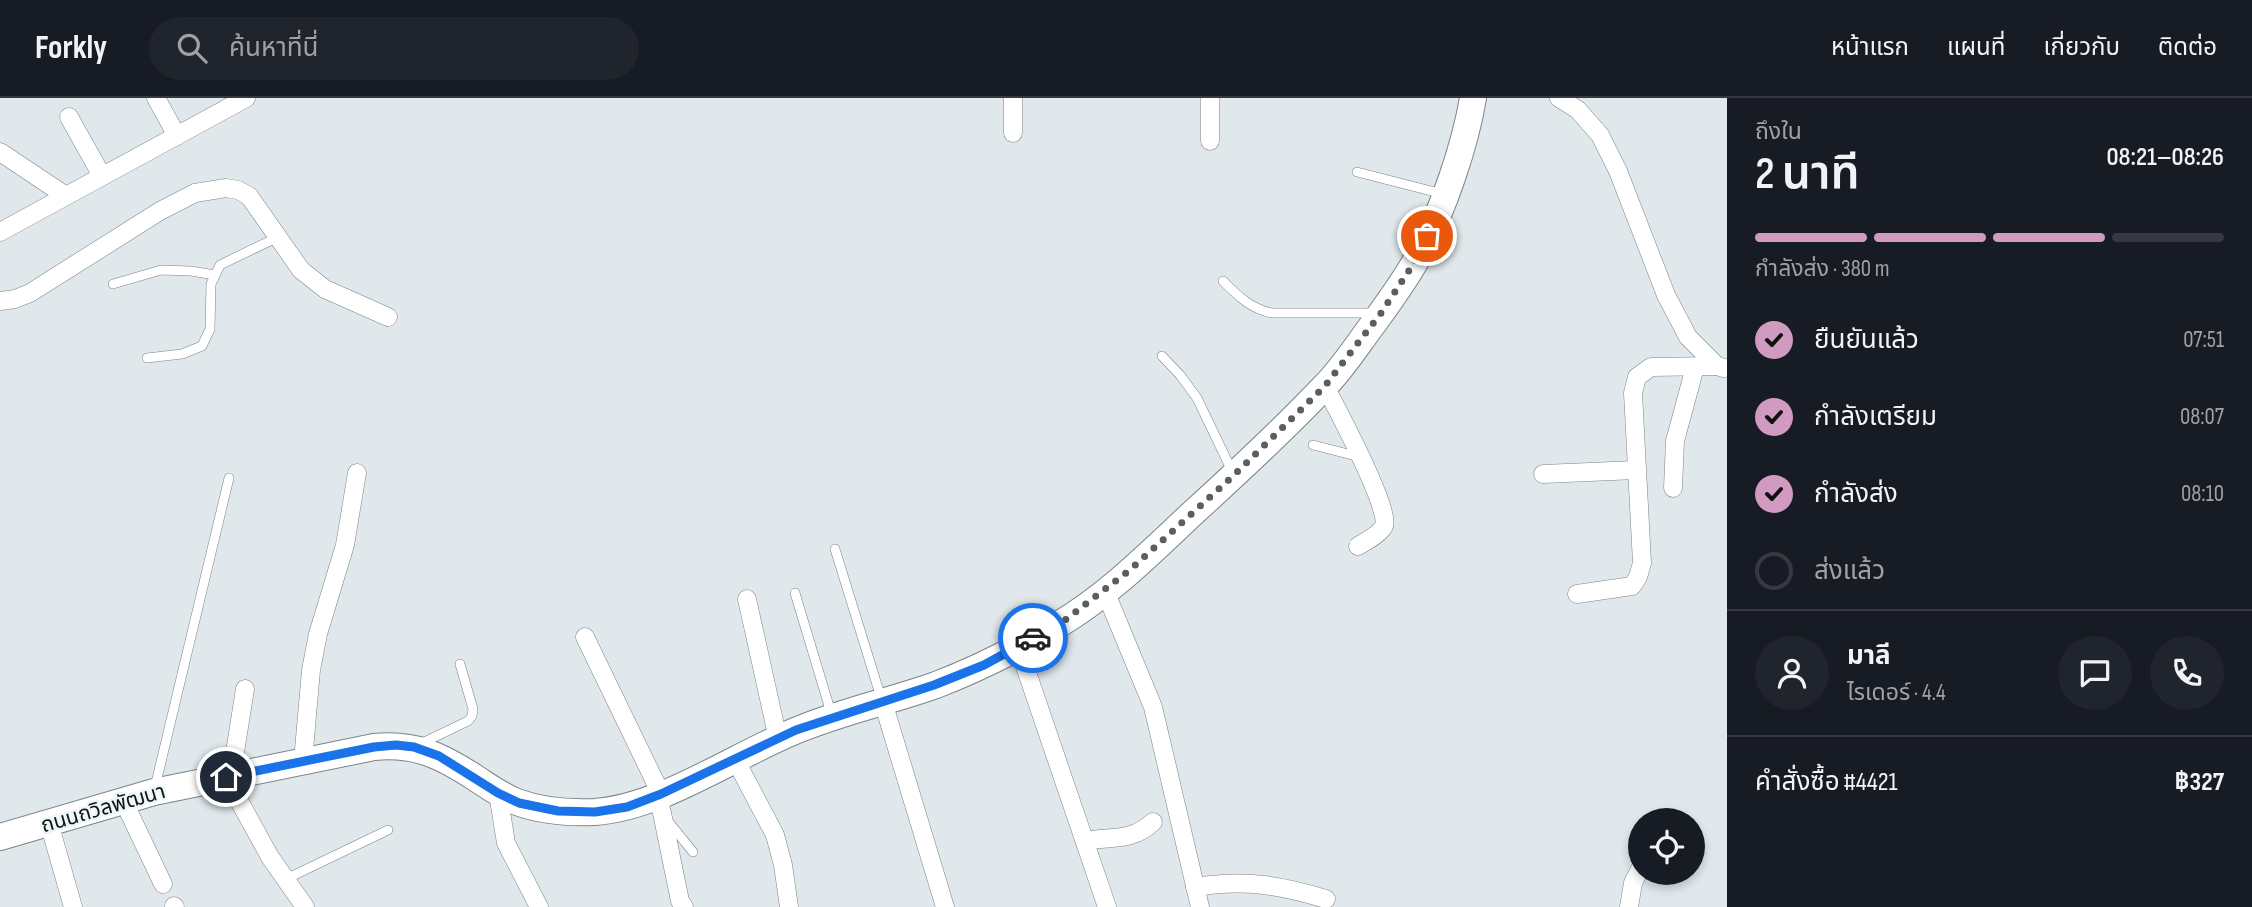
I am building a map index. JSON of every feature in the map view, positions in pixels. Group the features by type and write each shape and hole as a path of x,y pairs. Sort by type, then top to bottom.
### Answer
{"street":[{"path":"156,98 177,135"},
{"path":"0,232 246,98"},
{"path":"1013,98 1013,132"},
{"path":"1210,98 1210,141"},
{"name":"ถนนถวิลพัฒนา","path":"0,837 154,792 374,747 396,745 414,747 439,756 519,803 558,811 627,807 660,801 735,759 832,717 934,685 984,665 1060,624 1105,591 1234,475 1325,386 1381,313 1420,254 1445,194 1469,123 1473,98"},
{"path":"1559,98 1578,110 1600,135 1618,171 1666,295 1688,337 1722,367"},
{"path":"69,117 102,176"},
{"path":"0,152 66,196"},
{"path":"0,301 30,293 160,211 195,193 226,188 249,196 302,270 326,289 388,317"},
{"path":"1577,594 1632,586 1639,577 1642,563 1633,393 1637,377 1651,367 1722,367"},
{"path":"1673,488 1675,441 1695,367"},
{"path":"1325,386 1381,504 1384,526 1358,546"},
{"path":"1543,474 1636,470"},
{"path":"303,761 311,670 318,634 345,545 357,473"},
{"path":"1105,591 1153,707 1200,907"},
{"path":"747,599 778,739"},
{"path":"585,637 660,801 668,848 684,907"},
{"path":"1018,646 1107,907"},
{"path":"245,689 232,776 271,857 305,907"},
{"path":"883,702 944,907"},
{"path":"735,759 775,835 783,865 789,907"},
{"path":"498,793 506,843 539,907"},
{"path":"124,802 163,884"},
{"path":"1085,841 1130,837 1153,822"},
{"path":"49,823 73,907"},
{"path":"1195,887 1222,883 1270,884 1326,899"},
{"path":"1629,907 1633,885"}],"lane":[{"path":"1357,172 1445,194"},
{"path":"147,358 182,354 202,346 210,329 211,284 220,265 278,237"},
{"path":"113,284 161,270 215,275"},
{"path":"1223,281 1241,299 1260,311 1381,313"},
{"path":"1162,356 1198,398 1234,475"},
{"path":"1313,445 1360,457"},
{"path":"154,792 229,478"},
{"path":"835,549 883,702"},
{"path":"795,593 832,717"},
{"path":"414,747 468,721 472,716 473,709 460,664"},
{"path":"660,801 693,852"},
{"path":"286,879 388,830"}],"way so far":[{"path":"1033,638 1060,624 1131,569 1234,475 1325,386 1343,366 1381,313 1420,254 1427,236"}],"route":[{"path":"226,777 374,747 396,745 414,747 439,756 519,803 558,811 595,812 627,807 661,794 796,730 934,685 984,665 1033,638"}]}
